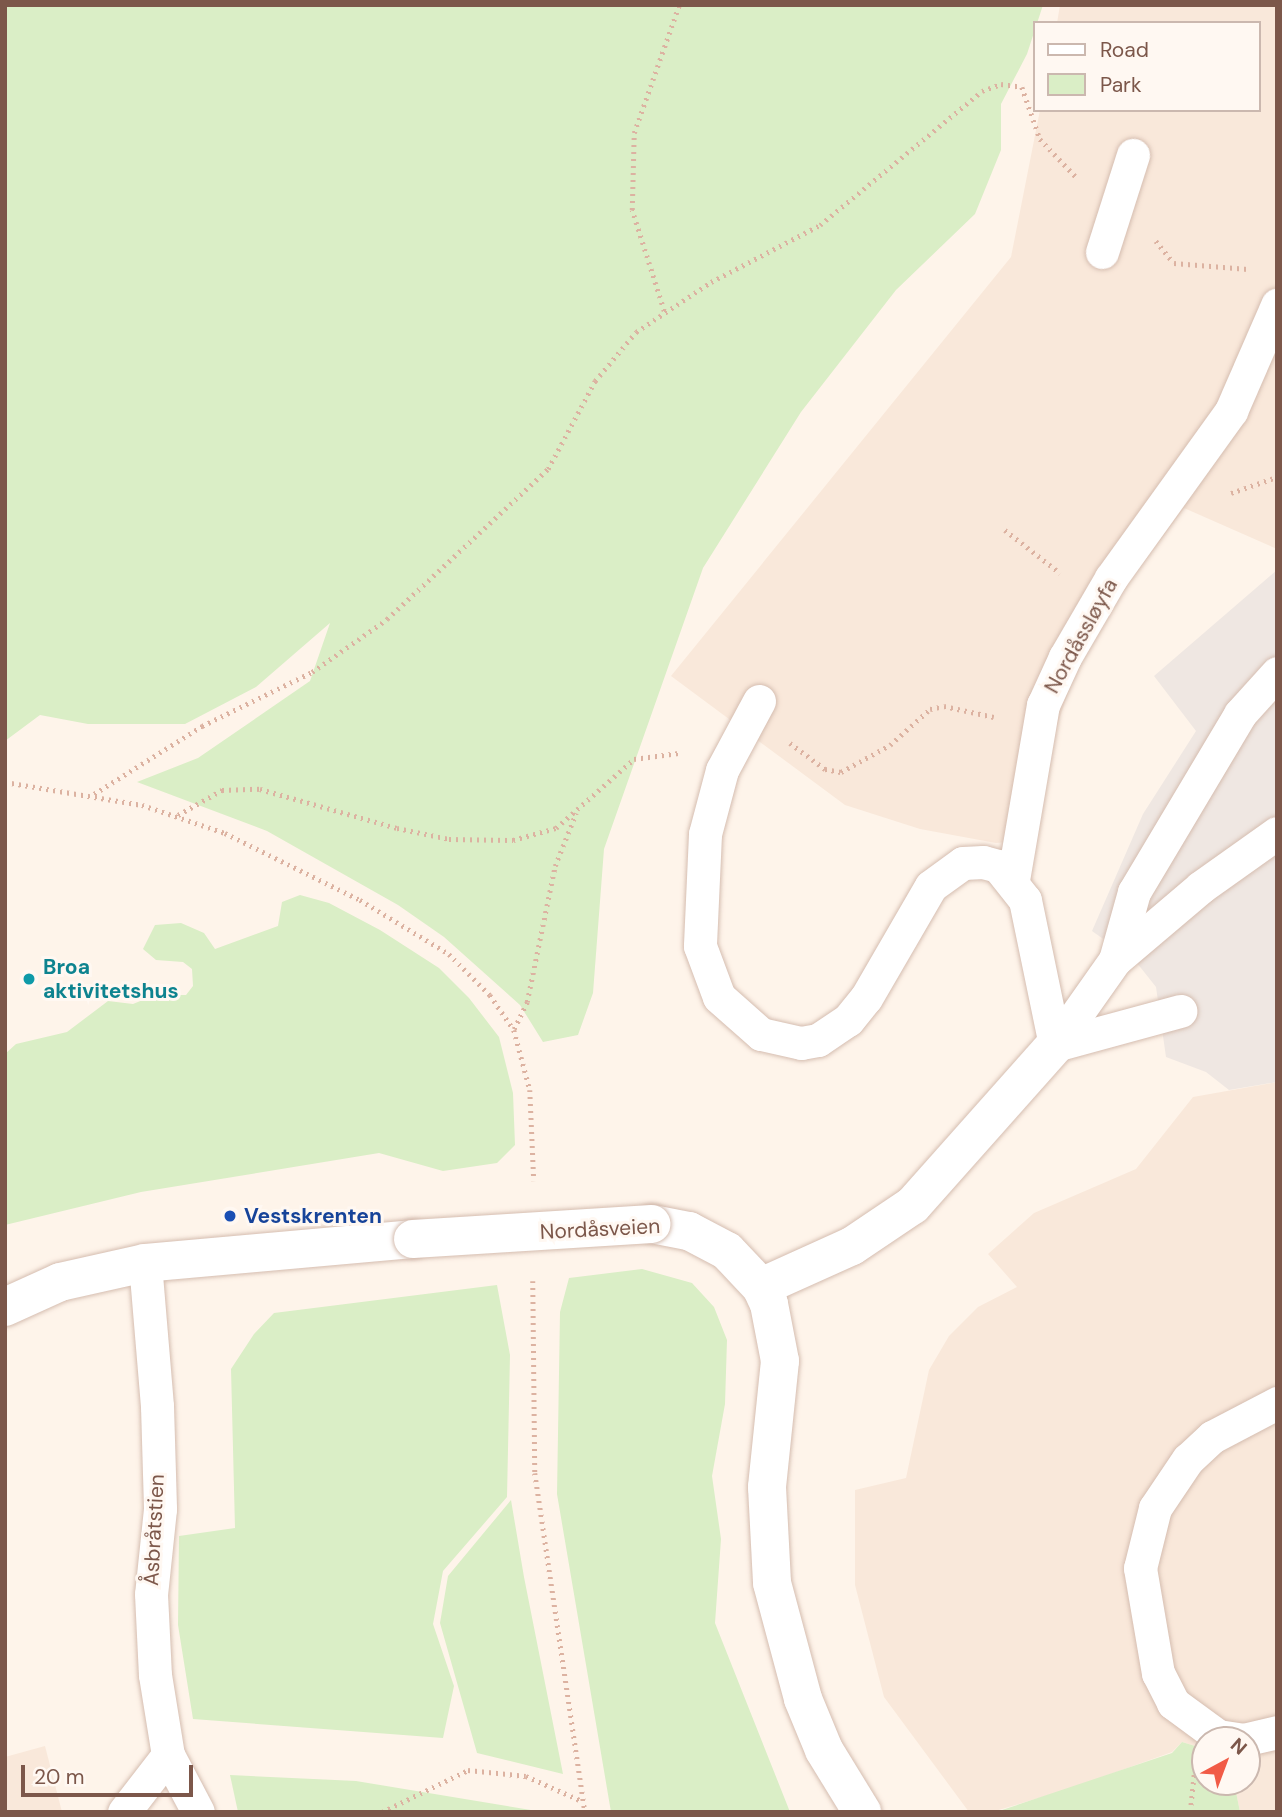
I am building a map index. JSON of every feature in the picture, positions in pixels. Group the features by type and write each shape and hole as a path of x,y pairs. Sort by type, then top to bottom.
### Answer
{"street":[{"path":"761,1287 852,1245 914,1205 1055,1045"},
{"name":"Nordåsveien","path":"5,1307 60,1282 145,1263 412,1239 652,1224 709,1239 761,1287 776,1328 780,1360 767,1487 772,1583 803,1699 824,1751 862,1812"}],"lane":[{"path":"1102,252 1121,201 1133,155"},
{"name":"Nordåssløyfa","path":"1013,880 1044,705 1077,635 1111,578 1231,411 1277,305"},
{"path":"1115,960 1134,892 1240,713 1277,673"},
{"path":"759,701 733,745 712,801 702,869 700,946 719,998 761,1034 802,1043 818,1040 848,1020 882,975 918,904 948,870 983,862 998,866 1013,880 1031,917 1055,1045"},
{"path":"1055,1045 1115,960 1201,887 1277,833"},
{"path":"1055,1045 1180,1011"},
{"name":"Åsbråtstien","path":"145,1263 160,1508 151,1594 168,1755 198,1812"},
{"path":"1277,1403 1223,1431 1188,1459 1155,1508 1140,1567 1158,1673 1173,1703 1218,1736 1243,1740 1277,1732"},
{"path":"124,1812 168,1755"}],"path":[{"path":"664,311 632,210 634,133 679,5"},
{"path":"94,794 202,726 312,673 387,619 548,469 611,358 664,311 820,225 982,92 1001,84 1017,84 1025,92 1040,139 1066,170 1121,201"},
{"path":"1154,239 1174,263 1255,270"},
{"path":"1005,530 1068,579"},
{"path":"804,754 825,769 841,772 944,706 1039,729"},
{"path":"178,816 222,790 260,789 397,828 486,842 535,837 576,813 622,766 668,755"},
{"path":"514,1030 527,1002 555,866 576,813"},
{"path":"382,1812 468,1770 526,1776 583,1802"}],"shaded area":[{"path":"1060,5 1277,5 1277,549 1184,508 1101,620 1074,675 1047,756 1036,839 996,843 920,829 845,805 671,676 1011,257 1040,112 1261,112 1261,21 1057,21"},
{"path":"1277,570 1277,1082 1229,1090 1206,1072 1166,1057 1156,987 1137,963 1092,931 1143,814 1196,731 1154,676"},
{"path":"1277,1082 1277,1812 1240,1812 1237,1796 1261,1796 1261,1726 1191,1726 1191,1745 1182,1742 1172,1752 1069,1789 992,1812 969,1812 884,1697 855,1585 855,1490 906,1478 929,1370 949,1336 978,1307 1017,1287 988,1254 1034,1213 1136,1169 1193,1097"},
{"path":"45,1746 62,1812 5,1812 5,1757"}],"green space":[{"path":"5,5 1043,5 1038,21 1034,21 1034,33 1027,54 1001,104 1001,150 975,214 896,290 801,412 703,568 604,849 593,993 578,1035 543,1042 520,1005 444,937 398,905 267,831 137,782 198,758 310,681 330,623 256,687 185,724 88,724 40,715 5,741"},
{"path":"300,895 329,903 380,930 439,968 469,998 499,1037 513,1093 515,1145 497,1163 443,1171 379,1153 141,1192 5,1225 5,1054 16,1044 67,1032 108,1001 133,1004 155,995 186,995 193,986 192,969 183,962 156,960 143,949 155,925 181,923 204,933 215,949 278,926 282,902"},
{"path":"642,1269 692,1283 714,1307 727,1340 725,1404 712,1476 721,1539 715,1623 790,1812 611,1812 557,1494 560,1312 569,1278"},
{"path":"497,1285 510,1355 507,1497 443,1571 433,1624 454,1686 443,1738 193,1719 178,1625 179,1536 235,1528 231,1369 254,1334 274,1313"},
{"path":"511,1500 563,1774 477,1753 440,1623 448,1576"},
{"path":"1182,1742 1191,1745 1191,1796 1237,1796 1240,1812 996,1812 1172,1753"},
{"path":"230,1775 356,1781 543,1812 238,1812"}],"place":[{"name":"Broa aktivitetshus","path":"29,979"},
{"name":"Vestskrenten","path":"230,1216"}]}
